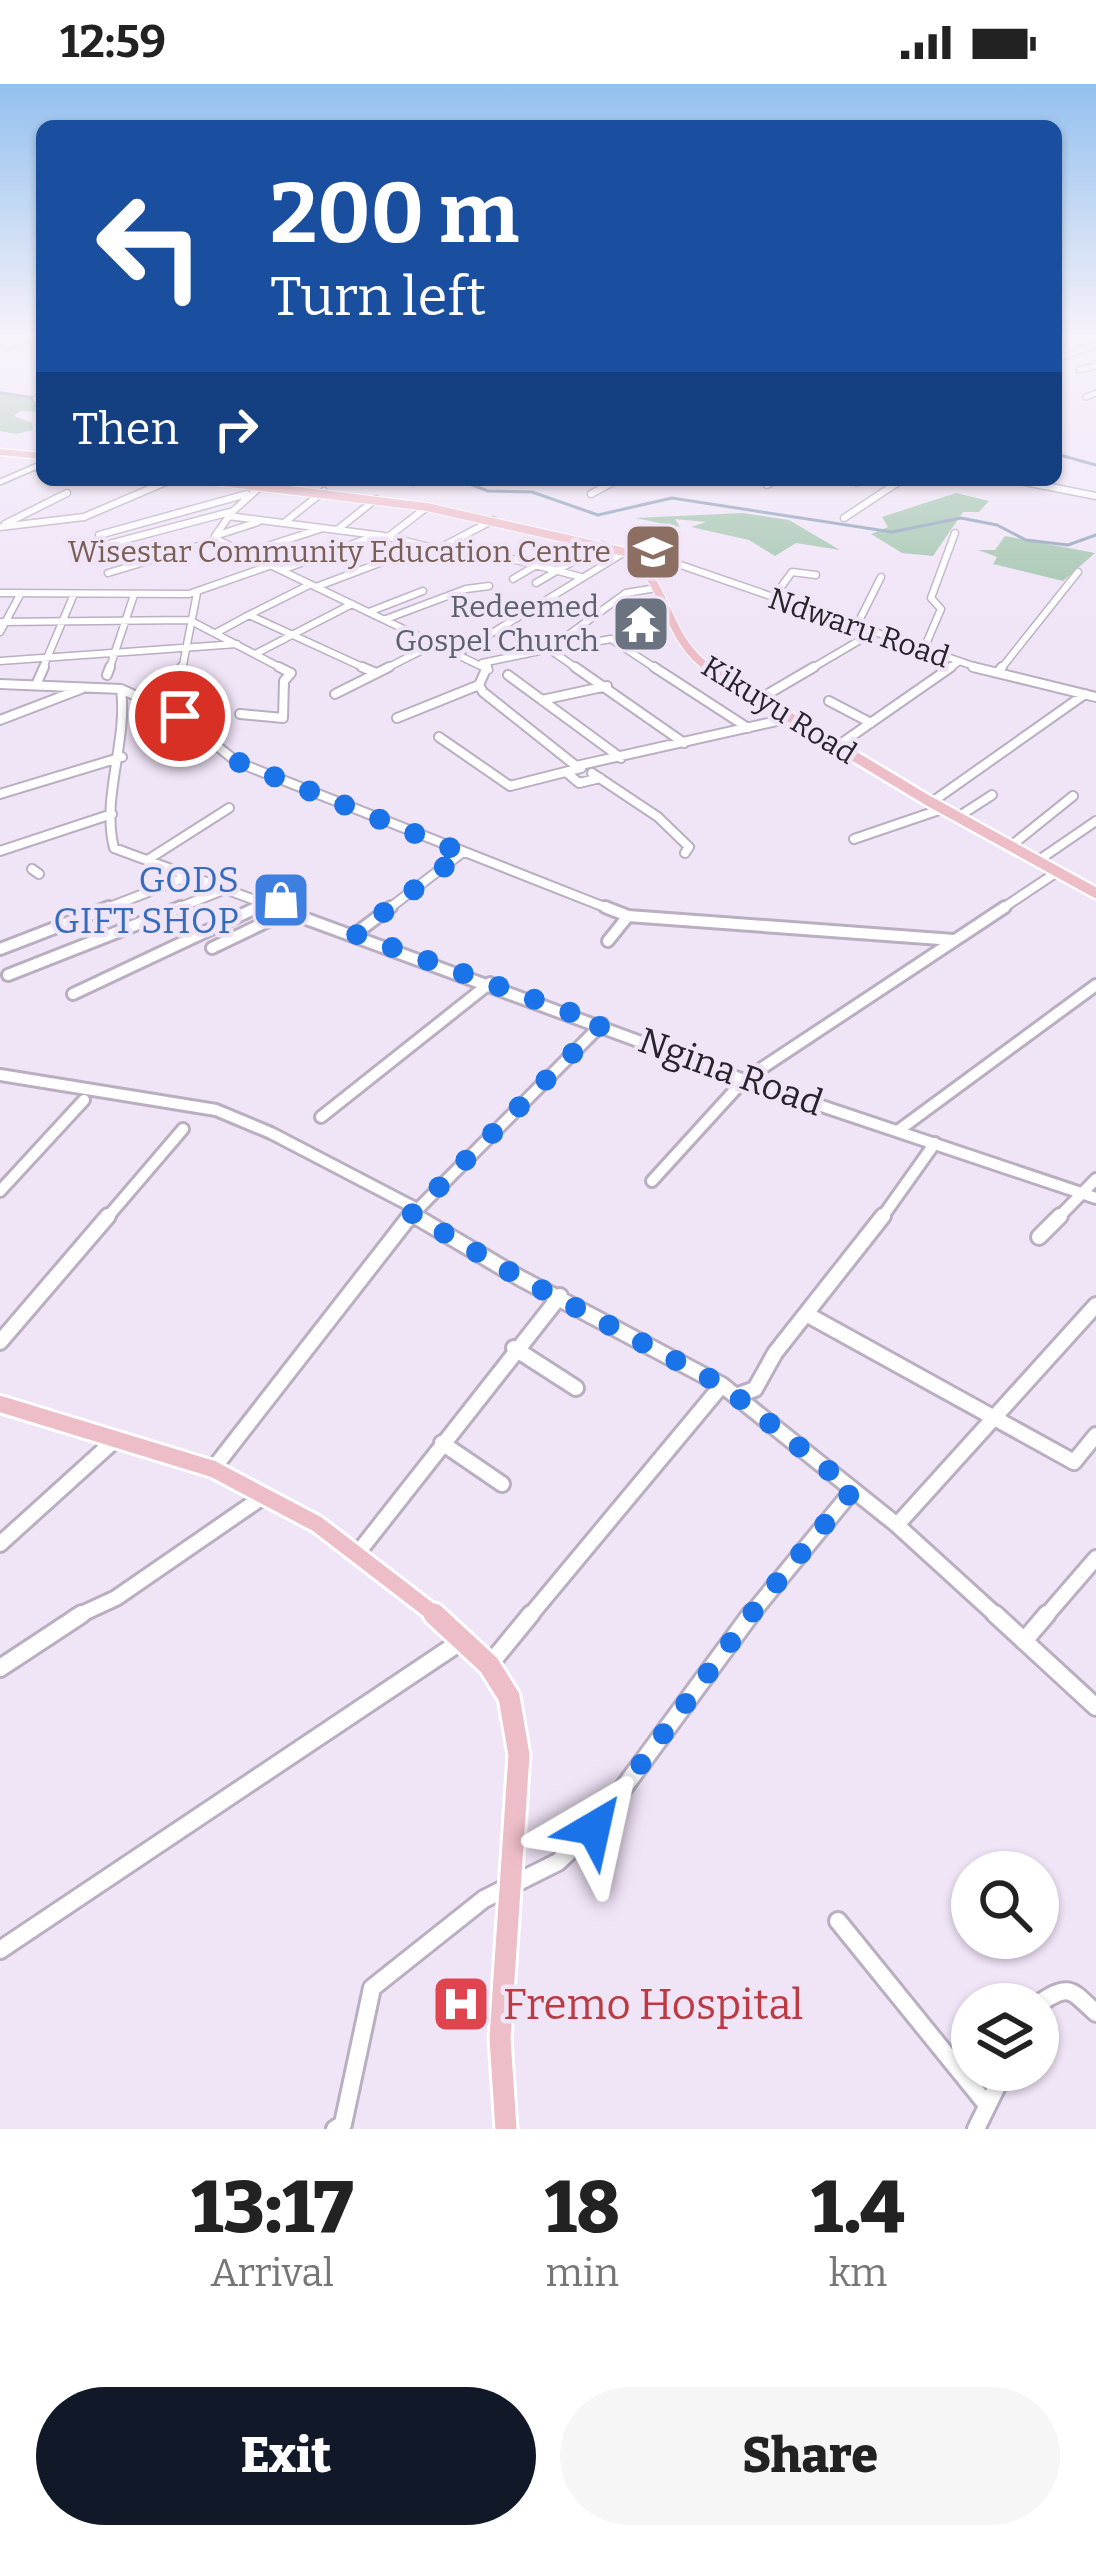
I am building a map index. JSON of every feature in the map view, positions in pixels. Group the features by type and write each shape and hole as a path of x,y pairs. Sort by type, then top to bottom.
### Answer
{"main road":[{"path":"0,452 36,459"},
{"path":"271,486 427,507 625,552"},
{"name":"Kikuyu Road","path":"625,552 645,564 680,644 705,665 836,747 1096,893"},
{"path":"0,1404 213,1469 317,1524 465,1639 489,1665 509,1697 519,1755 500,2038 506,2129"}],"street":[{"path":"24,474 36,465"},
{"path":"0,482 36,474"},
{"path":"0,527 84,517 155,486"},
{"path":"216,538 230,514 260,486"},
{"path":"591,494 605,486"},
{"path":"844,518 892,486"},
{"path":"1047,486 1096,496"},
{"path":"285,522 323,491"},
{"path":"0,527 67,493"},
{"path":"99,535 250,493"},
{"path":"336,531 376,499"},
{"path":"388,537 427,507"},
{"path":"82,551 230,514 442,549 493,520"},
{"path":"108,573 267,520"},
{"path":"246,553 323,530"},
{"path":"923,651 941,609 931,598 932,588 955,533"},
{"path":"282,571 377,535"},
{"path":"216,538 490,669 479,685 397,718"},
{"path":"566,547 590,552 602,545"},
{"path":"215,633 313,586 425,546"},
{"path":"459,653 625,552"},
{"name":"Ndwaru Road","path":"625,552 665,560 957,663 1096,697"},
{"path":"513,579 550,557"},
{"path":"512,559 581,577"},
{"path":"536,583 572,562"},
{"path":"0,593 197,592 269,566"},
{"path":"772,598 792,572 816,575"},
{"path":"998,672 1078,572"},
{"path":"856,627 881,577"},
{"path":"50,594 61,581"},
{"path":"386,620 466,589 489,586"},
{"path":"549,649 626,593 656,588"},
{"path":"369,612 423,591"},
{"path":"180,716 197,592"},
{"path":"0,632 21,593"},
{"path":"37,685 74,594"},
{"path":"107,675 134,595"},
{"path":"255,654 352,604"},
{"path":"249,615 376,674"},
{"path":"3,621 191,621 291,673 284,681 284,715 240,714"},
{"path":"761,698 872,633"},
{"path":"482,664 611,639 748,728"},
{"path":"335,694 438,643"},
{"path":"0,661 237,644"},
{"path":"549,649 684,743"},
{"path":"836,747 957,663"},
{"path":"508,675 621,758"},
{"path":"479,685 580,768"},
{"path":"4,686 121,688 180,716 238,762 628,916 954,940"},
{"path":"542,700 607,686"},
{"path":"0,720 85,687"},
{"path":"0,850 112,814 122,758 121,688"},
{"path":"854,839 937,805 1085,694"},
{"path":"829,701 871,723"},
{"path":"439,737 509,786 790,718"},
{"path":"0,794 122,758"},
{"path":"566,772 579,783 596,775 617,785 674,830 689,847 685,854"},
{"path":"958,817 992,795"},
{"path":"1012,845 1073,796"},
{"path":"149,859 230,808"},
{"name":"Ngina Road","path":"112,814 110,844 189,876 744,1080 1096,1198"},
{"path":"1039,860 1096,821"},
{"path":"355,934 463,853"},
{"path":"652,1181 744,1080 1057,872"},
{"path":"0,949 189,876"},
{"path":"8,975 226,889"},
{"path":"73,994 266,903"},
{"path":"212,948 289,911"},
{"path":"608,941 628,916"},
{"path":"321,1118 490,983"},
{"path":"899,1130 1096,985"},
{"path":"213,1469 414,1211 602,1024"},
{"path":"0,1075 216,1110 271,1133 722,1385 897,1526 1096,1707"},
{"path":"0,1191 84,1100"},
{"path":"0,1342 183,1129"},
{"path":"736,1396 755,1389 775,1353 846,1269 935,1143"},
{"path":"1039,1237 1096,1179"},
{"path":"357,1554 514,1348 560,1296"},
{"path":"897,1526 1096,1305"},
{"path":"808,1315 1074,1462 1096,1435"},
{"path":"514,1348 576,1388"},
{"path":"489,1665 722,1385"},
{"path":"0,1544 115,1440"},
{"path":"442,1444 502,1484"},
{"path":"335,2129 343,2124 353,2092 372,1988 484,1899 558,1862 594,1828 756,1608 853,1490"},
{"path":"0,1668 63,1623 116,1598 264,1496"},
{"path":"1024,1641 1096,1558"},
{"path":"0,1950 465,1639"},
{"path":"838,1921 987,2105"},
{"path":"1059,1990 1071,1990 1096,2013"},
{"path":"976,2129 994,2091"}],"green space":[{"path":"956,493 989,501 979,512 963,512 933,556 902,553 871,534 888,527 882,517"},
{"path":"743,513 789,520 840,550 796,543 775,556 749,540 691,527 706,522 675,519 680,527 635,518"},
{"path":"1005,536 1095,553 1063,581 993,564 997,557 978,550 995,550"}],"waterway":[{"path":"1062,456 1096,465"},
{"path":"475,486 532,492 598,515 672,498 892,532 961,518 997,525 1026,540 1068,545 1096,535"}],"place":[{"name":"Wisestar Community Education Centre","path":"653,552"},
{"name":"Redeemed Gospel Church","path":"641,624"},
{"name":"GODS GIFT SHOP","path":"281,900"},
{"name":"Fremo Hospital","path":"461,2004"}],"route":[{"path":"180,716 238,762 463,853 355,934 602,1024 412,1214 520,1278 722,1385 853,1490 756,1608 594,1828"}]}
